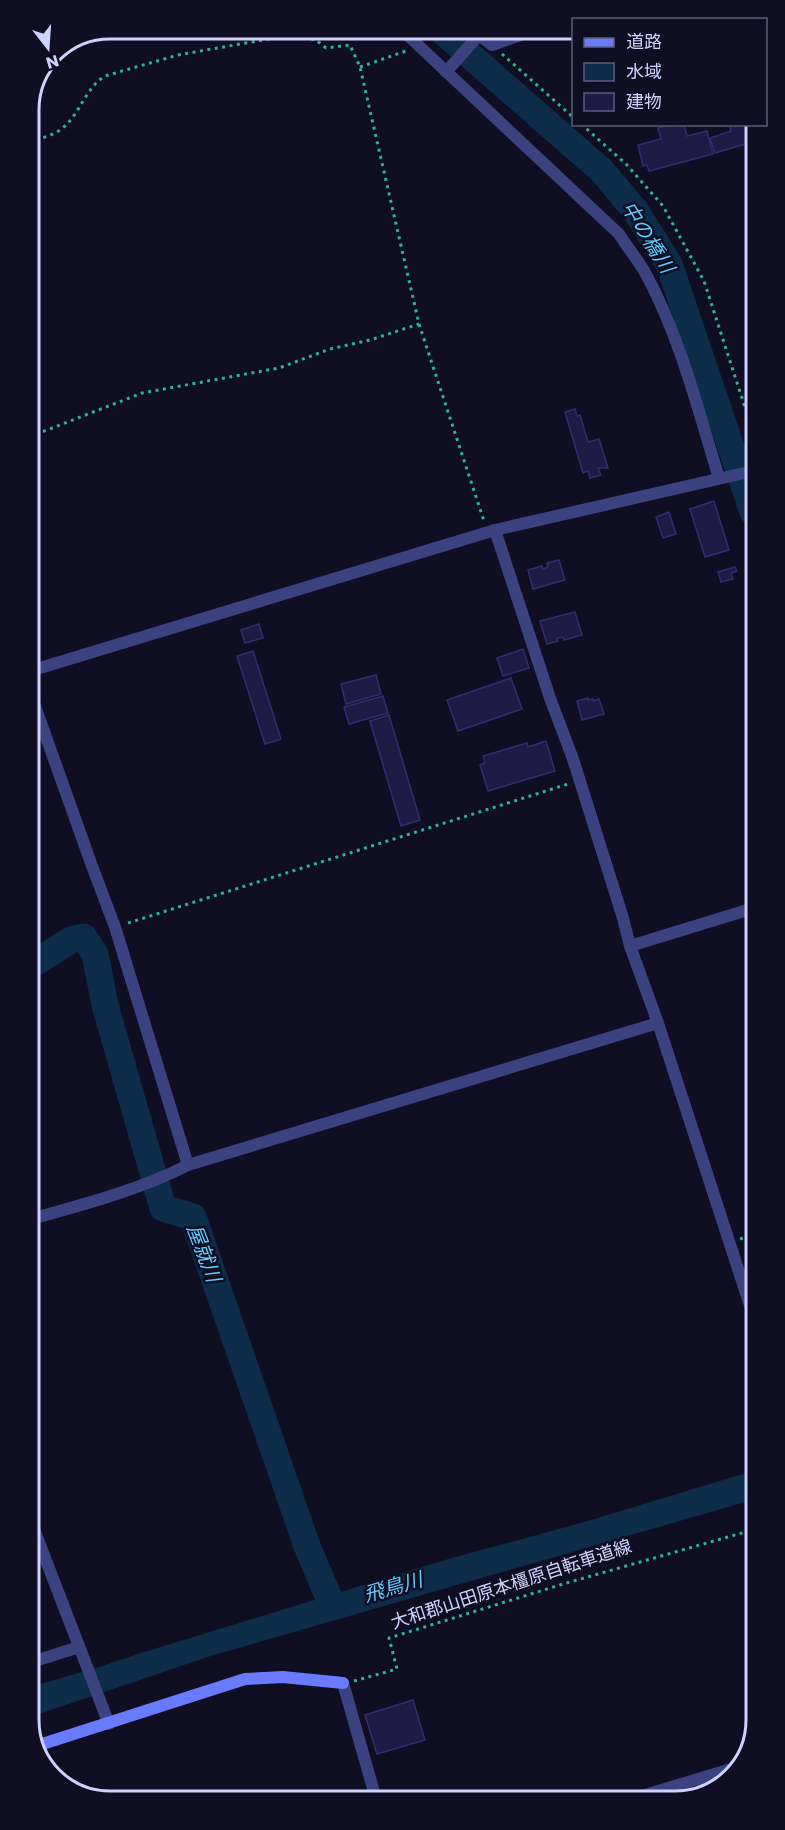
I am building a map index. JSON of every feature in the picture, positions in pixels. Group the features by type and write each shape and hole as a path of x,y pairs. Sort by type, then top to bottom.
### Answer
{"main road":[{"path":"43,1743 245,1679 283,1677 343,1683"}],"street":[{"path":"412,39 619,234 646,274 665,312 687,371 719,478"},
{"path":"447,70 476,39"},
{"path":"484,39 492,45 509,39"},
{"path":"39,668 491,532 746,472"},
{"path":"491,532 580,781 630,946 658,1023 746,1293"},
{"path":"39,717 115,927 189,1165"},
{"path":"630,946 746,910"},
{"path":"39,1217 167,1176 189,1165 658,1023"},
{"path":"39,1542 108,1721"},
{"path":"39,1660 80,1649"},
{"path":"343,1683 373,1791"},
{"path":"658,1791 724,1771"}],"path":[{"path":"39,138 60,130 78,110 94,82 105,76 178,56 269,39"},
{"path":"312,39 326,48 350,45 360,67 419,324 491,532"},
{"path":"492,45 572,117"},
{"path":"360,67 421,47"},
{"path":"583,126 626,164 663,206 704,281 746,410"},
{"path":"39,433 142,393 279,368 330,349 370,340 419,324"},
{"path":"115,927 580,781"},
{"name":"大和郡山田原本橿原自転車道線","path":"343,1683 398,1669 389,1638 563,1584 746,1532"}],"water":[{"name":"飛鳥川","path":"746,1473 746,1502 211,1656 39,1714 39,1684 448,1559 581,1523"}],"building":[{"path":"684,126 687,136 707,131 713,154 649,171 647,165 643,166 638,145 661,139 658,128"},
{"path":"730,126 746,126 746,144 715,153 710,138 731,131"},
{"path":"575,409 577,416 580,415 588,442 599,439 608,468 598,468 601,475 590,478 588,471 583,473 565,412"},
{"path":"714,501 729,550 705,557 690,509"},
{"path":"669,512 676,534 663,538 656,517"},
{"path":"559,560 565,580 533,589 528,570 542,566 543,569 548,567 547,563"},
{"path":"735,567 737,571 731,573 733,579 721,582 718,572"},
{"path":"575,612 582,635 564,640 563,637 557,638 558,641 547,644 540,621"},
{"path":"259,624 263,638 245,643 241,630"},
{"path":"523,649 529,668 503,676 497,658"},
{"path":"253,651 281,739 265,744 237,656"},
{"path":"376,675 381,694 346,704 341,684"},
{"path":"511,678 522,709 458,731 447,700"},
{"path":"383,696 388,713 349,724 344,707"},
{"path":"588,698 593,701 599,699 604,714 582,720 577,701"},
{"path":"389,715 420,820 401,826 370,721"},
{"path":"546,741 555,771 488,791 480,765 485,763 483,756 527,743 528,747"},
{"path":"413,1700 425,1740 377,1754 365,1715"}],"waterway":[{"name":"中の橋川","path":"451,39 602,171 635,210 669,264 746,491"},
{"name":"屋就川","path":"39,960 71,940 84,937 95,954 105,1005 163,1208 193,1217 307,1546 332,1605"}]}
